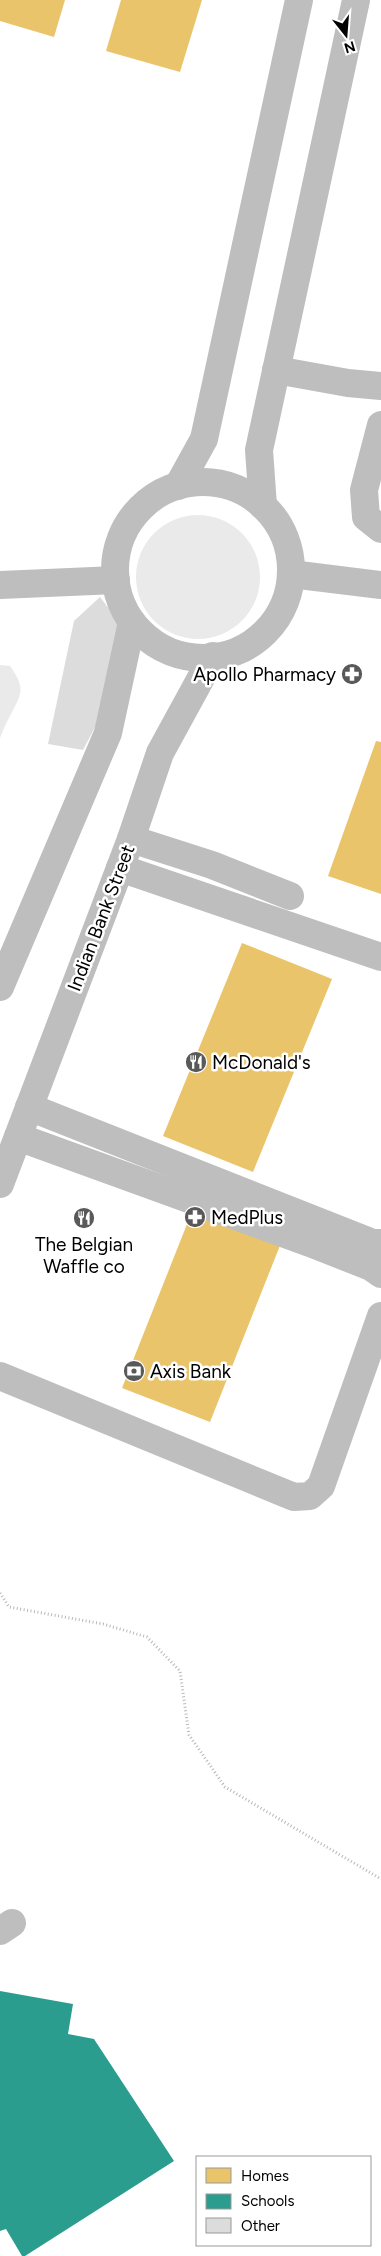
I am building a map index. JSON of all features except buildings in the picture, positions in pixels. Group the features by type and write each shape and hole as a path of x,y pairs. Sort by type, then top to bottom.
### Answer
{"street":[{"path":"178,486 204,439 299,0"},
{"path":"263,506 259,450 356,0"},
{"path":"276,370 348,383 381,386"},
{"path":"381,425 364,490 366,517 381,529"},
{"path":"208,482 238,489 263,506 273,517 287,544 291,574 284,604 267,629 242,648 213,656 198,657 168,650 143,634 132,622 118,595 116,580 117,550 129,522 150,500 178,486 208,482"},
{"path":"291,574 381,584"},
{"path":"0,585 116,580"},
{"path":"0,987 108,733 132,622"},
{"name":"Indian Bank Street","path":"0,1184 131,839 160,753 213,656"},
{"path":"131,839 212,865 290,896"},
{"path":"120,868 381,957"},
{"path":"30,1107 373,1243 381,1243"},
{"path":"18,1137 371,1266 381,1274"},
{"path":"0,1376 294,1497 310,1496 321,1486 381,1316"}],"path":[{"path":"0,1593 8,1606 103,1624 147,1636 180,1671 189,1735 225,1787 381,1880"}],"shaded area":[{"path":"198,515 222,520 242,533 255,553 260,577 255,601 242,621 222,634 198,639 174,634 154,621 141,601 136,577 141,553 154,533 174,520"},
{"path":"0,665 10,666 18,680 21,691 0,738"}],"place":[{"name":"Apollo Pharmacy","path":"352,674"},
{"name":"McDonald's","path":"196,1062"},
{"name":"MedPlus","path":"195,1217"},
{"name":"The Belgian Waffle co","path":"84,1218"},
{"name":"Axis Bank","path":"134,1371"}]}
